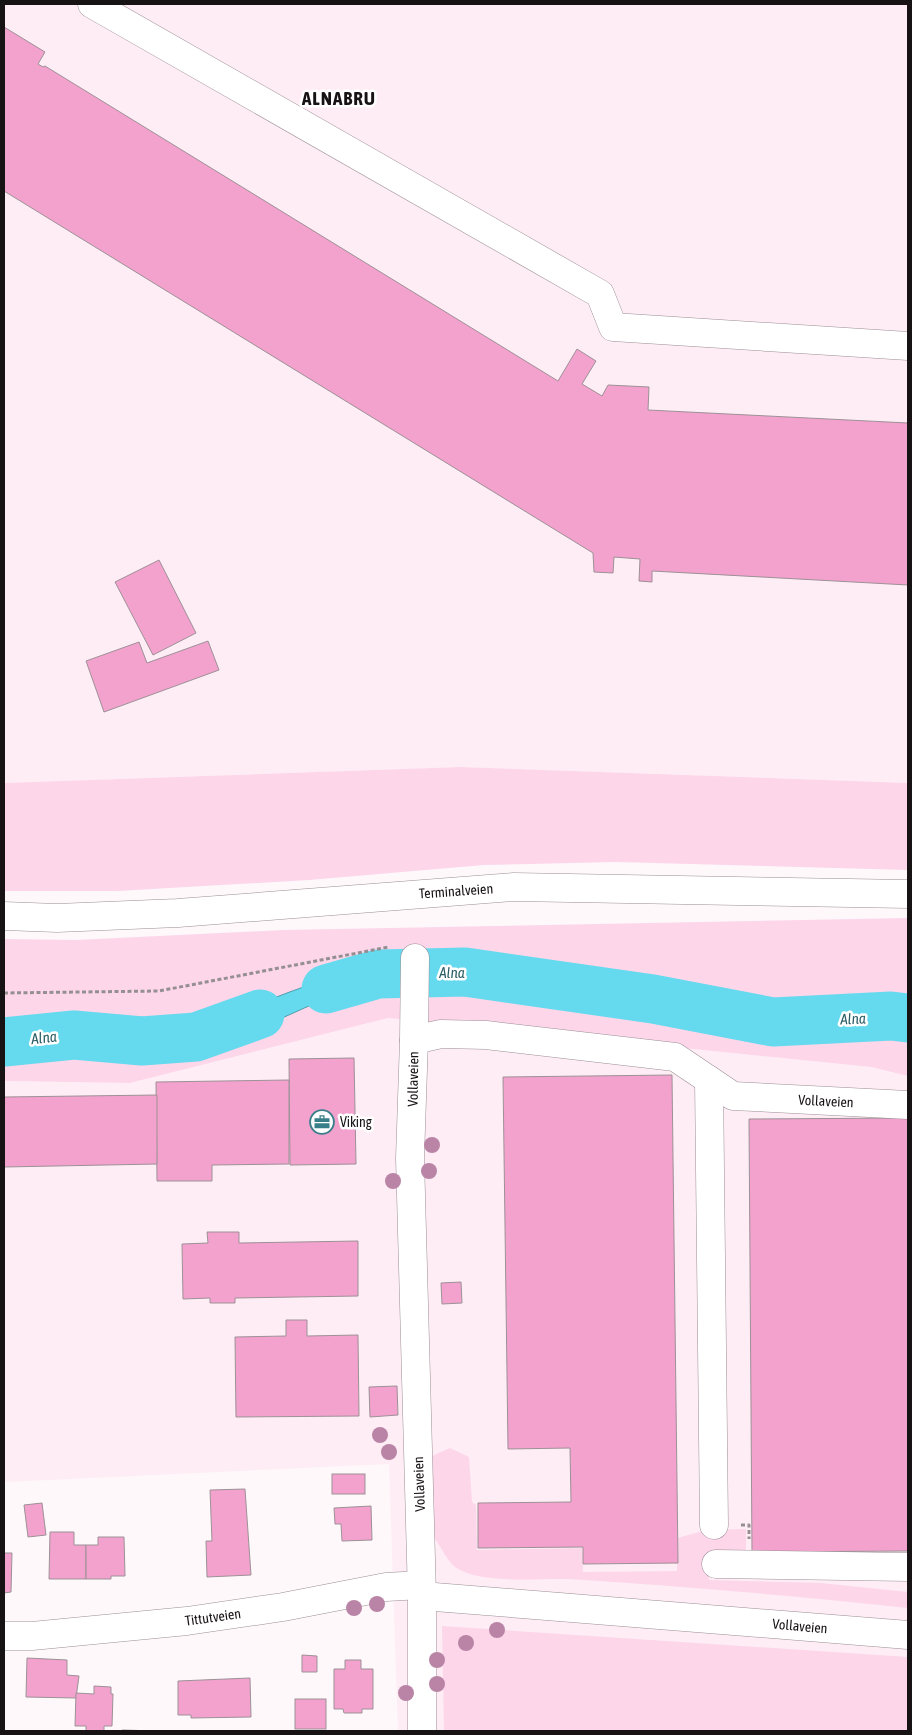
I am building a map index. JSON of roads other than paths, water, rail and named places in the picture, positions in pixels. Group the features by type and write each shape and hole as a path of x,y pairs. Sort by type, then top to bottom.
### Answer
{"street":[{"path":"92,4 600,294 613,327 908,346"},
{"name":"Terminalveien","path":"4,916 57,918 178,913 514,887 908,894"},
{"path":"406,952 415,998 414,1040"},
{"name":"Vollaveien","path":"422,1731 422,1590 410,1158 414,1040 441,1034 486,1034 675,1057 732,1096 908,1105"},
{"path":"709,1080 723,1525"},
{"path":"716,1564 908,1567"},
{"name":"Tittutveien","path":"4,1636 32,1636 187,1621 283,1607 386,1587 422,1590"},
{"name":"Vollaveien","path":"422,1590 908,1635"}],"water":[{"path":"390,962 392,986 347,994 311,1005 231,1041 198,1050 195,1027 339,975"}],"waterway":[{"name":"Alna","path":"326,989 378,974 465,972 653,999 773,1022 891,1016 908,1018"},
{"name":"Alna","path":"4,1042 74,1035 142,1041 196,1037 260,1014"}],"place":[{"name":"Viking","path":"322,1122"}],"district":[{"name":"ALNABRU","path":"339,98"}]}
